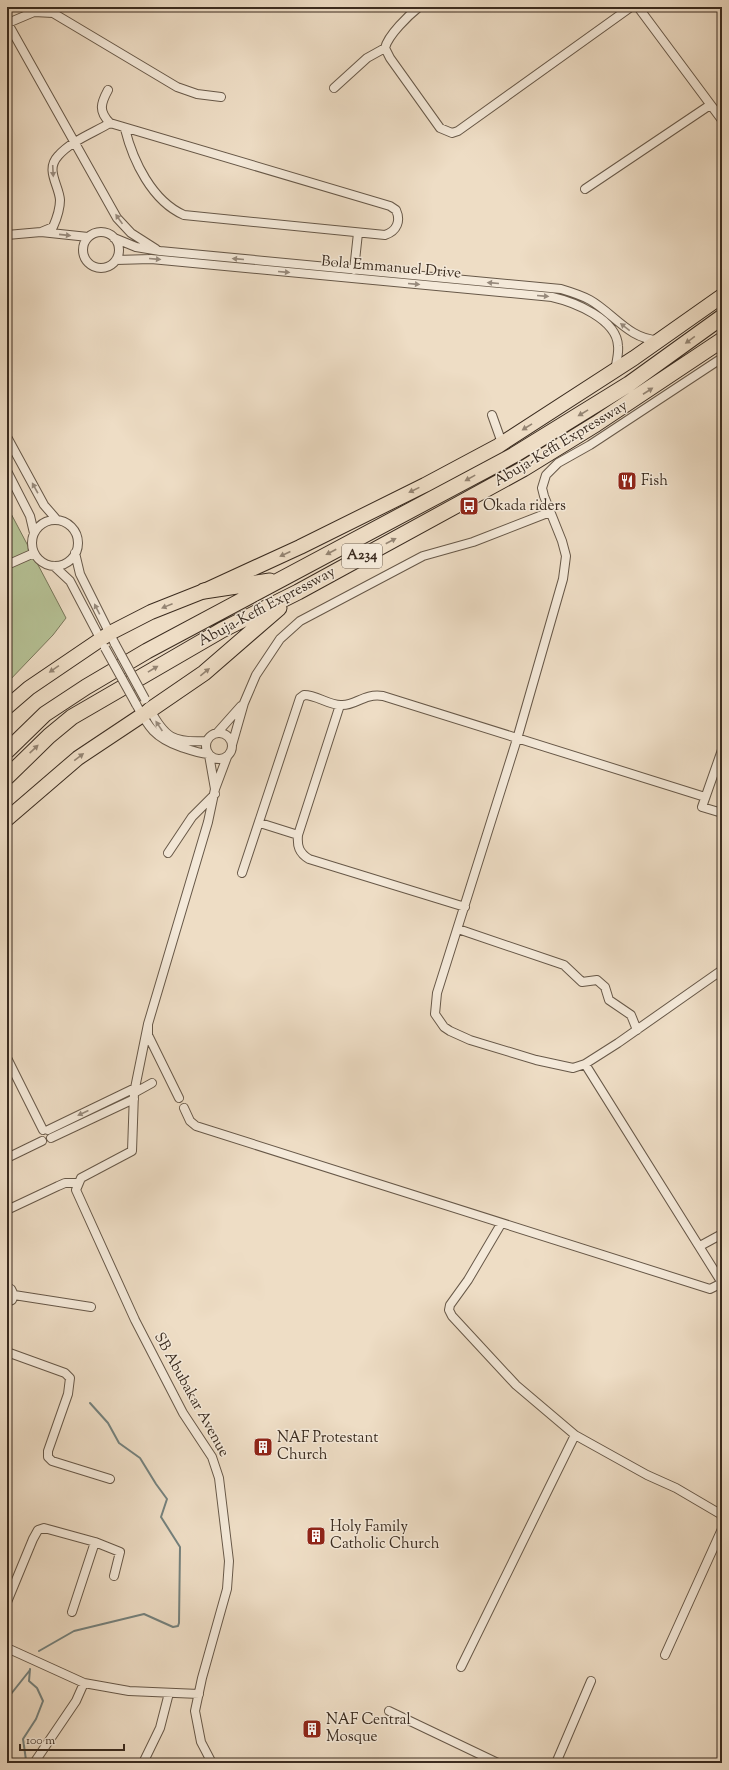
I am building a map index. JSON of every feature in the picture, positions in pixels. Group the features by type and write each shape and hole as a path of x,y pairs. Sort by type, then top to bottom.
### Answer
{"highway":[{"name":"Abuja-Keffi Expressway","path":"7,708 29,688 108,641 152,612 204,591 307,544 425,485 502,443 615,371 722,296"},
{"name":"Abuja-Keffi Expressway","path":"7,751 46,714 86,687 147,650 514,455 629,384 722,317"},
{"name":"Abuja-Keffi Expressway","path":"7,777 43,741 72,717 222,630 298,592 523,469 603,420 722,340"},
{"path":"204,591 280,579"},
{"path":"7,819 78,758 143,707 204,673 298,592"}],"street":[{"path":"334,88 367,58 385,48 389,40 410,15 419,7"},
{"path":"385,48 390,58 440,128 452,133 458,131 631,7"},
{"path":"638,7 722,120"},
{"path":"160,251 131,233 117,218 7,23 34,12 53,13 177,87 197,94 221,97"},
{"path":"108,90 101,106 101,111 110,123 125,129 390,206 396,210 398,223 391,233 385,235 194,217 172,210 162,201 150,184 132,152 125,129"},
{"path":"585,189 710,105"},
{"path":"41,232 53,227 60,209 60,198 53,176 53,163 61,152 75,142 110,123"},
{"path":"7,235 41,232 88,237 98,232 110,234 114,238 119,248 116,260 106,268 100,268 89,264 83,254 83,247 88,237"},
{"path":"354,270 358,233"},
{"name":"Bola Emmanuel Drive","path":"114,238 136,247 160,251 561,289 590,301 631,332 652,340 661,339"},
{"name":"Bola Emmanuel Drive","path":"116,260 151,259 559,299 581,307 608,324 616,335 618,346 615,371"},
{"path":"722,358 590,445 552,467 546,475 542,488 562,541 566,556 561,589 517,738 437,993 434,1009 437,1018 444,1027 470,1040 567,1068 579,1067 637,1030 722,970"},
{"path":"492,415 502,443"},
{"path":"7,437 44,505 57,520 70,526 75,531 77,546 75,552 66,562 54,566"},
{"path":"7,471 30,516 34,533 32,546 34,553 42,562 54,566 70,581 108,641 143,707 152,730 164,741 209,755 216,759 227,757"},
{"path":"7,1210 65,1183 77,1187 80,1178 132,1151 134,1093 148,1024 206,829 215,792 227,757 231,751 244,703 256,675 274,648 287,632 300,620 423,556 473,542 550,512"},
{"path":"34,533 43,522 57,520"},
{"path":"75,552 80,574 108,641"},
{"path":"7,565 34,553"},
{"path":"242,873 260,823 300,698 304,695 310,695 340,705 369,695 383,696 705,797"},
{"path":"215,792 207,741 211,736 217,733 244,703"},
{"path":"340,705 298,835 298,848 304,856 310,859 465,907"},
{"path":"143,707 167,735 189,742 207,741"},
{"path":"217,733 227,736 232,745"},
{"path":"722,750 702,807 722,813"},
{"path":"168,853 192,817 215,792"},
{"path":"260,823 298,835"},
{"path":"458,929 564,965 582,982 597,980 605,986 609,1000 631,1015 637,1030"},
{"path":"148,1024 148,1035 179,1098"},
{"path":"7,1058 46,1130 51,1132 51,1138"},
{"path":"184,1108 190,1121 196,1126 501,1224 710,1289 722,1283 585,1064"},
{"path":"7,1158 42,1141 48,1141 152,1083"},
{"path":"42,1141 40,1134 46,1130 120,1101"},
{"name":"SB Abubakar Avenue","path":"77,1187 152,1356 183,1413 212,1457 219,1478 229,1561 227,1589 195,1711 201,1742 212,1763"},
{"path":"501,1224 468,1280 450,1305 449,1312 516,1384 575,1435 647,1475 676,1488 722,1515"},
{"path":"700,1246 722,1234"},
{"path":"7,1288 11,1289 14,1294 91,1306"},
{"path":"7,1302 12,1300 14,1294"},
{"path":"7,1352 65,1373 70,1378 70,1389 48,1451 48,1458 52,1461 110,1479"},
{"path":"461,1667 575,1435"},
{"path":"7,1602 33,1538 38,1530 44,1528 95,1542 120,1552 114,1576"},
{"path":"665,1655 722,1529"},
{"path":"72,1612 95,1542"},
{"path":"7,1648 84,1683 128,1691 199,1694"},
{"path":"556,1763 591,1681"},
{"path":"36,1762 76,1701 84,1683"},
{"path":"143,1763 160,1728 169,1693"},
{"path":"389,1711 498,1763"}],"green space":[{"path":"7,506 66,618 53,635 7,683"}],"waterway":[{"path":"39,1651 74,1631 144,1614 173,1627 178,1626 179,1623 180,1547 161,1517 167,1499 140,1458 119,1443 108,1423 90,1403"},
{"path":"26,1760 23,1739 36,1719 43,1701 37,1688 29,1681 30,1669"},
{"path":"7,1699 30,1670"}],"place":[{"name":"Fish","path":"627,481"},
{"name":"Okada riders","path":"469,506"},
{"name":"NAF Protestant Church","path":"263,1447"},
{"name":"Holy Family Catholic Church","path":"316,1536"},
{"name":"NAF Central Mosque","path":"312,1729"}]}
